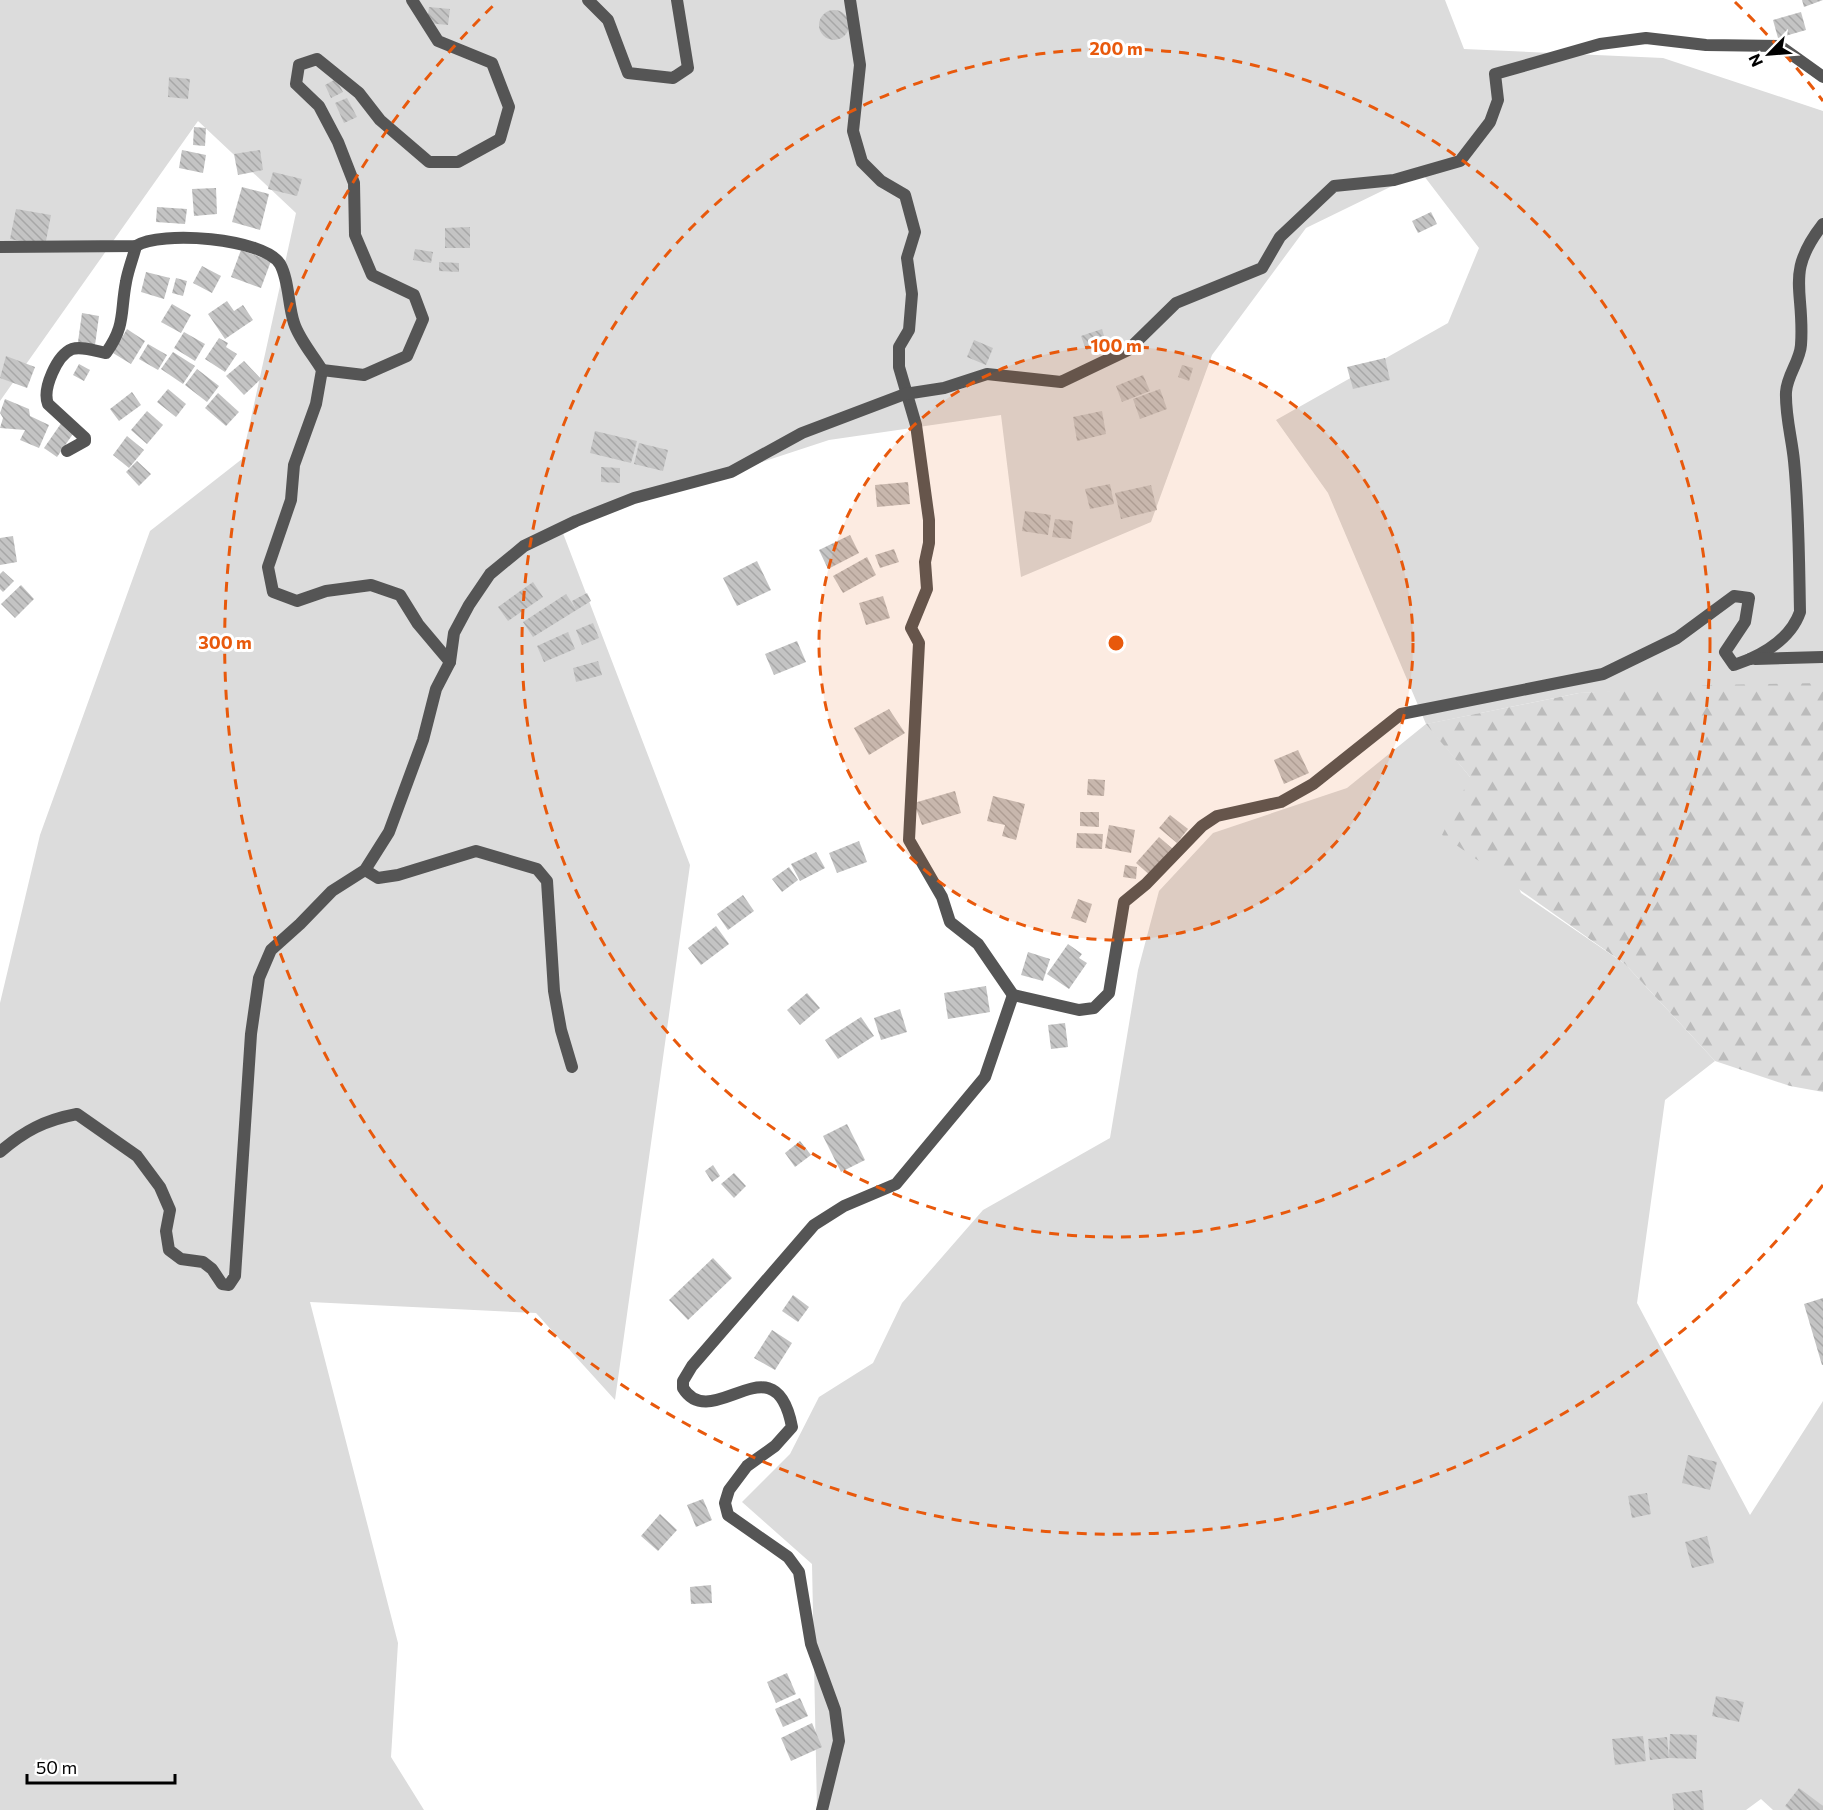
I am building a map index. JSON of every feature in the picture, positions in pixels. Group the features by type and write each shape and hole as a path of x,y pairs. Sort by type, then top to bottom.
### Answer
{"street":[{"path":"322,370 364,375 407,356 423,319 414,295 372,275 355,235 354,183 338,142 319,106 296,84 299,65 317,58 359,93 380,120 429,162 458,162 500,139 509,107 492,63 438,41 412,0"},
{"path":"588,0 608,21 628,73 673,78 688,68 677,0"},
{"path":"850,0 860,65 853,131 862,162 881,181 905,195 915,232 907,258 912,294 909,330 899,346 899,367 905,394 916,425 929,532 925,562 927,588 911,628 919,643 909,840 942,897 950,922 978,944 1013,995 1079,1010 1094,1008 1109,993 1124,902 1131,893 1146,884 1202,826 1217,816 1281,802 1312,784 1401,714 1603,674 1677,638 1734,597 1749,598 1745,622 1725,652 1734,665 1770,650 1787,634 1796,624 1800,612 1794,462 1786,393 1790,374 1801,348 1802,315 1797,278 1800,260 1810,240 1823,224"},
{"path":"0,1152 23,1132 77,1114 137,1156 160,1187 170,1210 166,1231 169,1250 181,1259 203,1263 212,1269 222,1284 229,1285 235,1276 251,1034 259,978 271,950 332,891 365,870 389,831 423,740 436,689 450,662 454,633 490,574 524,546 634,498 731,472 802,433 905,394 944,388 987,374 1061,382 1128,350 1176,303 1262,268 1280,237 1334,186 1394,180 1460,161 1490,122 1498,100 1495,74 1600,44 1646,38 1706,45 1780,46 1823,77"},
{"path":"0,247 136,246 146,239 194,238 254,246 268,253 280,265 294,324 322,370 316,404 294,465 291,500 268,567 273,592 297,602 326,591 370,585 400,595 418,624 450,662"},
{"path":"67,451 85,441 85,438 48,404 45,397 48,385 64,354 77,348 106,353 115,340 122,327 126,280 136,246"},
{"path":"1750,659 1823,657"},
{"path":"365,870 378,878 398,875 476,851 537,869 547,881 554,991 561,1030 572,1067"},
{"path":"822,1810 839,1741 835,1710 812,1644 799,1572 788,1557 728,1515 724,1503 729,1490 747,1466 775,1446 792,1427 788,1410 773,1391 753,1386 703,1404 687,1395 683,1388 683,1381 692,1366 814,1225 844,1206 896,1184 985,1077 1013,995"}],"green space":[{"path":"0,0 1445,0 1464,49 1663,58 1823,111 1823,684 1579,693 1427,724 1470,777 1521,893 1625,964 1715,1061 1665,1100 1637,1303 1750,1515 1823,1401 1823,1810 1773,1810 1761,1799 1746,1810 817,1810 812,1564 742,1502 790,1454 819,1397 873,1363 902,1303 983,1210 1110,1138 1138,970 1159,891 1213,833 1347,788 1426,724 1328,493 1276,420 1448,323 1479,248 1421,172 1306,228 1212,355 1151,522 1021,577 1001,415 829,440 561,528 690,865 615,1400 536,1313 310,1302 398,1643 391,1757 424,1810 0,1810 0,1003 40,835 150,531 242,459 296,213 198,121 0,401"},
{"path":"1823,683 1823,1092 1790,1086 1715,1061 1625,964 1442,835 1470,777 1426,724 1579,693 1710,685"}],"building":[{"path":"1802,0 1823,0 1804,7"},
{"path":"429,7 450,9 448,25 427,23"},
{"path":"834,10 840,11 848,19 848,31 840,39 834,40 828,39 820,31 819,25 820,19 828,11"},
{"path":"1801,12 1806,30 1778,38 1773,20"},
{"path":"169,77 190,79 188,99 168,97"},
{"path":"336,79 343,92 331,98 325,85"},
{"path":"347,98 357,117 344,123 335,103"},
{"path":"194,127 206,128 205,146 193,145"},
{"path":"182,150 206,155 203,173 179,168"},
{"path":"260,150 263,170 238,175 234,154"},
{"path":"273,172 302,179 297,196 268,189"},
{"path":"242,187 269,194 260,230 232,222"},
{"path":"216,188 217,214 194,216 192,189"},
{"path":"157,207 187,209 185,224 156,222"},
{"path":"16,209 51,215 45,246 10,239"},
{"path":"1431,212 1437,224 1418,233 1412,221"},
{"path":"470,227 470,248 445,248 445,228"},
{"path":"415,249 433,252 431,263 413,260"},
{"path":"241,250 271,261 261,288 231,277"},
{"path":"439,262 459,263 459,272 439,271"},
{"path":"202,266 221,276 212,293 193,283"},
{"path":"146,272 170,278 164,299 141,292"},
{"path":"176,278 187,281 183,296 172,293"},
{"path":"227,301 234,311 243,305 253,320 225,339 208,314"},
{"path":"172,304 191,315 181,333 161,322"},
{"path":"82,313 99,316 95,345 78,342"},
{"path":"127,329 145,341 131,364 113,353"},
{"path":"1102,329 1106,343 1086,350 1081,336"},
{"path":"184,332 205,344 195,361 174,348"},
{"path":"219,338 228,343 226,347 237,354 225,372 205,359"},
{"path":"974,340 993,348 986,365 967,357"},
{"path":"148,344 167,355 158,370 139,359"},
{"path":"173,352 195,366 183,384 161,369"},
{"path":"6,356 35,367 27,388 0,378"},
{"path":"1385,358 1390,380 1353,389 1347,367"},
{"path":"244,361 261,379 244,395 226,376"},
{"path":"79,364 90,370 84,381 73,375"},
{"path":"1182,365 1193,368 1189,381 1178,377"},
{"path":"197,369 219,386 207,402 185,385"},
{"path":"1143,375 1150,391 1122,402 1116,386"},
{"path":"168,389 186,404 176,417 157,402"},
{"path":"1160,389 1167,409 1140,419 1133,399"},
{"path":"132,392 141,405 119,421 110,409"},
{"path":"218,393 239,412 226,426 205,408"},
{"path":"5,399 29,409 30,416 49,425 39,448 20,440 25,430 0,428 3,418 0,413"},
{"path":"147,411 163,425 147,444 131,430"},
{"path":"1102,411 1106,434 1077,441 1073,417"},
{"path":"62,422 75,431 57,457 44,448"},
{"path":"595,431 637,441 631,463 590,453"},
{"path":"127,436 144,450 129,468 113,455"},
{"path":"639,443 668,450 663,471 634,464"},
{"path":"137,461 151,474 139,486 126,472"},
{"path":"601,467 620,468 620,483 601,482"},
{"path":"908,482 910,504 877,507 875,485"},
{"path":"1110,484 1114,504 1090,509 1085,489"},
{"path":"1151,485 1157,510 1121,519 1115,493"},
{"path":"1025,511 1051,515 1048,535 1022,531"},
{"path":"1055,519 1073,521 1071,539 1052,537"},
{"path":"850,535 859,553 828,569 819,550"},
{"path":"13,536 17,562 0,565 0,538"},
{"path":"894,549 899,562 880,568 875,555"},
{"path":"867,557 876,575 843,593 833,576"},
{"path":"757,561 771,590 737,606 723,578"},
{"path":"3,571 14,581 3,592 0,589 0,574"},
{"path":"533,582 543,597 508,621 498,607"},
{"path":"21,585 34,599 15,618 1,604"},
{"path":"587,593 591,601 533,637 523,622 566,594 576,609 572,601"},
{"path":"883,596 890,618 866,625 859,603"},
{"path":"593,623 599,638 582,645 576,630"},
{"path":"568,632 575,649 544,662 537,646"},
{"path":"797,641 806,662 774,675 765,654"},
{"path":"598,661 602,675 576,682 573,668"},
{"path":"889,709 905,733 869,755 854,728"},
{"path":"1298,750 1309,773 1284,784 1274,760"},
{"path":"1088,779 1105,780 1104,796 1087,795"},
{"path":"955,791 961,813 922,825 914,803"},
{"path":"993,796 1025,804 1016,840 1002,836 1005,825 987,821"},
{"path":"1080,812 1099,812 1099,827 1080,826"},
{"path":"1170,815 1188,829 1177,843 1159,828"},
{"path":"1109,825 1135,830 1131,853 1105,848"},
{"path":"1077,833 1103,834 1102,849 1076,848"},
{"path":"1159,837 1174,850 1151,876 1136,863"},
{"path":"859,841 867,862 837,873 829,853"},
{"path":"816,852 825,868 800,881 791,864"},
{"path":"1125,865 1137,867 1136,879 1123,877"},
{"path":"789,867 798,880 782,892 772,879"},
{"path":"743,895 754,911 728,930 717,914"},
{"path":"1078,899 1092,904 1086,923 1071,918"},
{"path":"716,926 729,944 701,965 688,948"},
{"path":"1068,944 1082,954 1079,958 1087,963 1069,989 1047,974"},
{"path":"1028,952 1050,959 1043,981 1021,975"},
{"path":"986,986 990,1012 948,1019 944,993"},
{"path":"807,993 820,1008 800,1025 787,1010"},
{"path":"900,1009 907,1032 881,1040 874,1018"},
{"path":"861,1017 874,1036 838,1059 825,1040"},
{"path":"1065,1023 1068,1047 1051,1049 1048,1025"},
{"path":"847,1124 865,1160 841,1172 823,1136"},
{"path":"800,1141 811,1155 795,1167 785,1153"},
{"path":"713,1165 720,1176 712,1182 705,1171"},
{"path":"734,1173 746,1186 734,1198 721,1184"},
{"path":"713,1258 732,1278 688,1320 669,1300"},
{"path":"793,1295 809,1307 798,1322 782,1311"},
{"path":"1823,1298 1823,1365 1822,1365 1804,1304"},
{"path":"772,1330 792,1343 775,1370 754,1358"},
{"path":"1688,1455 1717,1462 1710,1490 1682,1483"},
{"path":"1647,1493 1651,1514 1632,1518 1628,1496"},
{"path":"703,1499 712,1520 696,1527 687,1505"},
{"path":"660,1514 677,1530 658,1551 641,1536"},
{"path":"1707,1536 1714,1563 1692,1568 1685,1542"},
{"path":"711,1585 712,1603 691,1604 690,1587"},
{"path":"787,1673 796,1694 776,1703 767,1682"},
{"path":"1716,1696 1744,1702 1739,1722 1712,1716"},
{"path":"800,1698 808,1716 783,1727 775,1709"},
{"path":"812,1723 822,1747 791,1761 781,1738"},
{"path":"1670,1734 1697,1735 1696,1759 1669,1758"},
{"path":"1643,1736 1646,1761 1615,1765 1612,1739"},
{"path":"1667,1737 1669,1758 1650,1760 1648,1739"},
{"path":"1799,1788 1823,1806 1823,1810 1790,1810 1785,1806"},
{"path":"1702,1790 1704,1810 1674,1810 1672,1794"}]}
